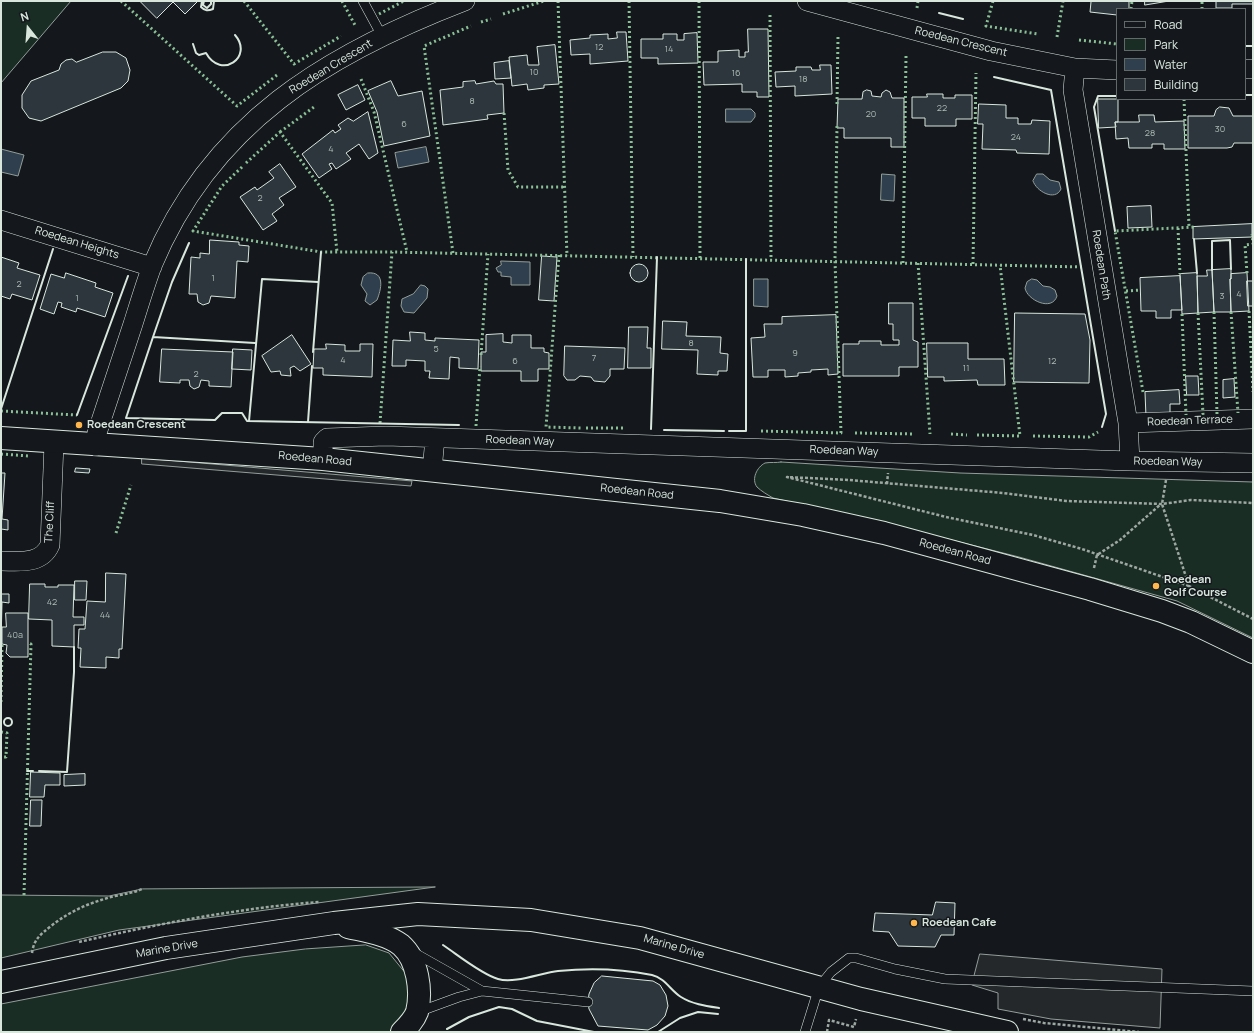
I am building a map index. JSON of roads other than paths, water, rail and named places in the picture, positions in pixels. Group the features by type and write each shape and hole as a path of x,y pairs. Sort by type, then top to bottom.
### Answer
{"main road":[{"name":"Roedean Road","path":"1,438 95,446 323,460 720,501 803,515 884,533 1090,589 1162,611 1191,622 1253,652"},
{"name":"Marine Drive","path":"1,982 166,948 334,923 418,914 531,920 640,938 861,999 1007,1032"},
{"name":"Marine Drive","path":"334,923 386,937 401,946 413,961 419,996 416,1013 411,1023 402,1032"}],"street":[{"name":"Roedean Crescent","path":"95,446 97,433 152,267 174,222 196,184 219,155 246,128 296,86 382,36 465,1"},
{"name":"Roedean Crescent","path":"807,1 991,52 1075,68 1116,70"},
{"name":"Roedean Path","path":"1075,68 1073,90 1128,423 1130,461"},
{"name":"Roedean Heights","path":"1,220 152,267"},
{"name":"Roedean Terrace","path":"1128,423 1253,419"},
{"name":"Roedean Way","path":"323,460 323,442 327,438 386,436 1130,461 1253,463"},
{"path":"432,471 435,438"},
{"name":"The Cliff","path":"1,561 30,561 40,557 50,545 54,443"}],"lane":[{"path":"363,1 382,36"},
{"path":"401,946 482,991 588,1002"},
{"path":"805,1032 819,987 831,972 843,961 856,958 895,969 945,979 1253,991"},
{"path":"416,1013 482,991"}],"water":[{"path":"726,109 751,109 755,113 755,117 751,122 726,122"},
{"path":"426,147 429,162 398,168 395,153"},
{"path":"1,149 24,155 18,176 1,172"},
{"path":"882,174 895,175 894,201 881,200"},
{"path":"1037,174 1043,174 1050,180 1059,182 1061,189 1058,193 1055,195 1046,194 1038,188 1033,181"},
{"path":"501,261 530,262 530,285 511,285 511,277 501,276 501,272 498,272 496,268 501,265"},
{"path":"368,273 378,275 381,282 377,300 370,305 365,301 367,294 361,285 363,277"},
{"path":"754,279 768,279 768,307 754,306"},
{"path":"1032,279 1037,280 1043,286 1050,287 1055,290 1057,296 1054,301 1045,304 1030,297 1025,288 1027,282"},
{"path":"421,285 428,289 427,298 414,313 404,312 401,306 402,299 413,294"}],"place":[{"name":"Roedean Crescent","path":"79,425"},
{"name":"Roedean Golf Course","path":"1156,586"},
{"name":"Roedean Cafe","path":"914,923"}]}
